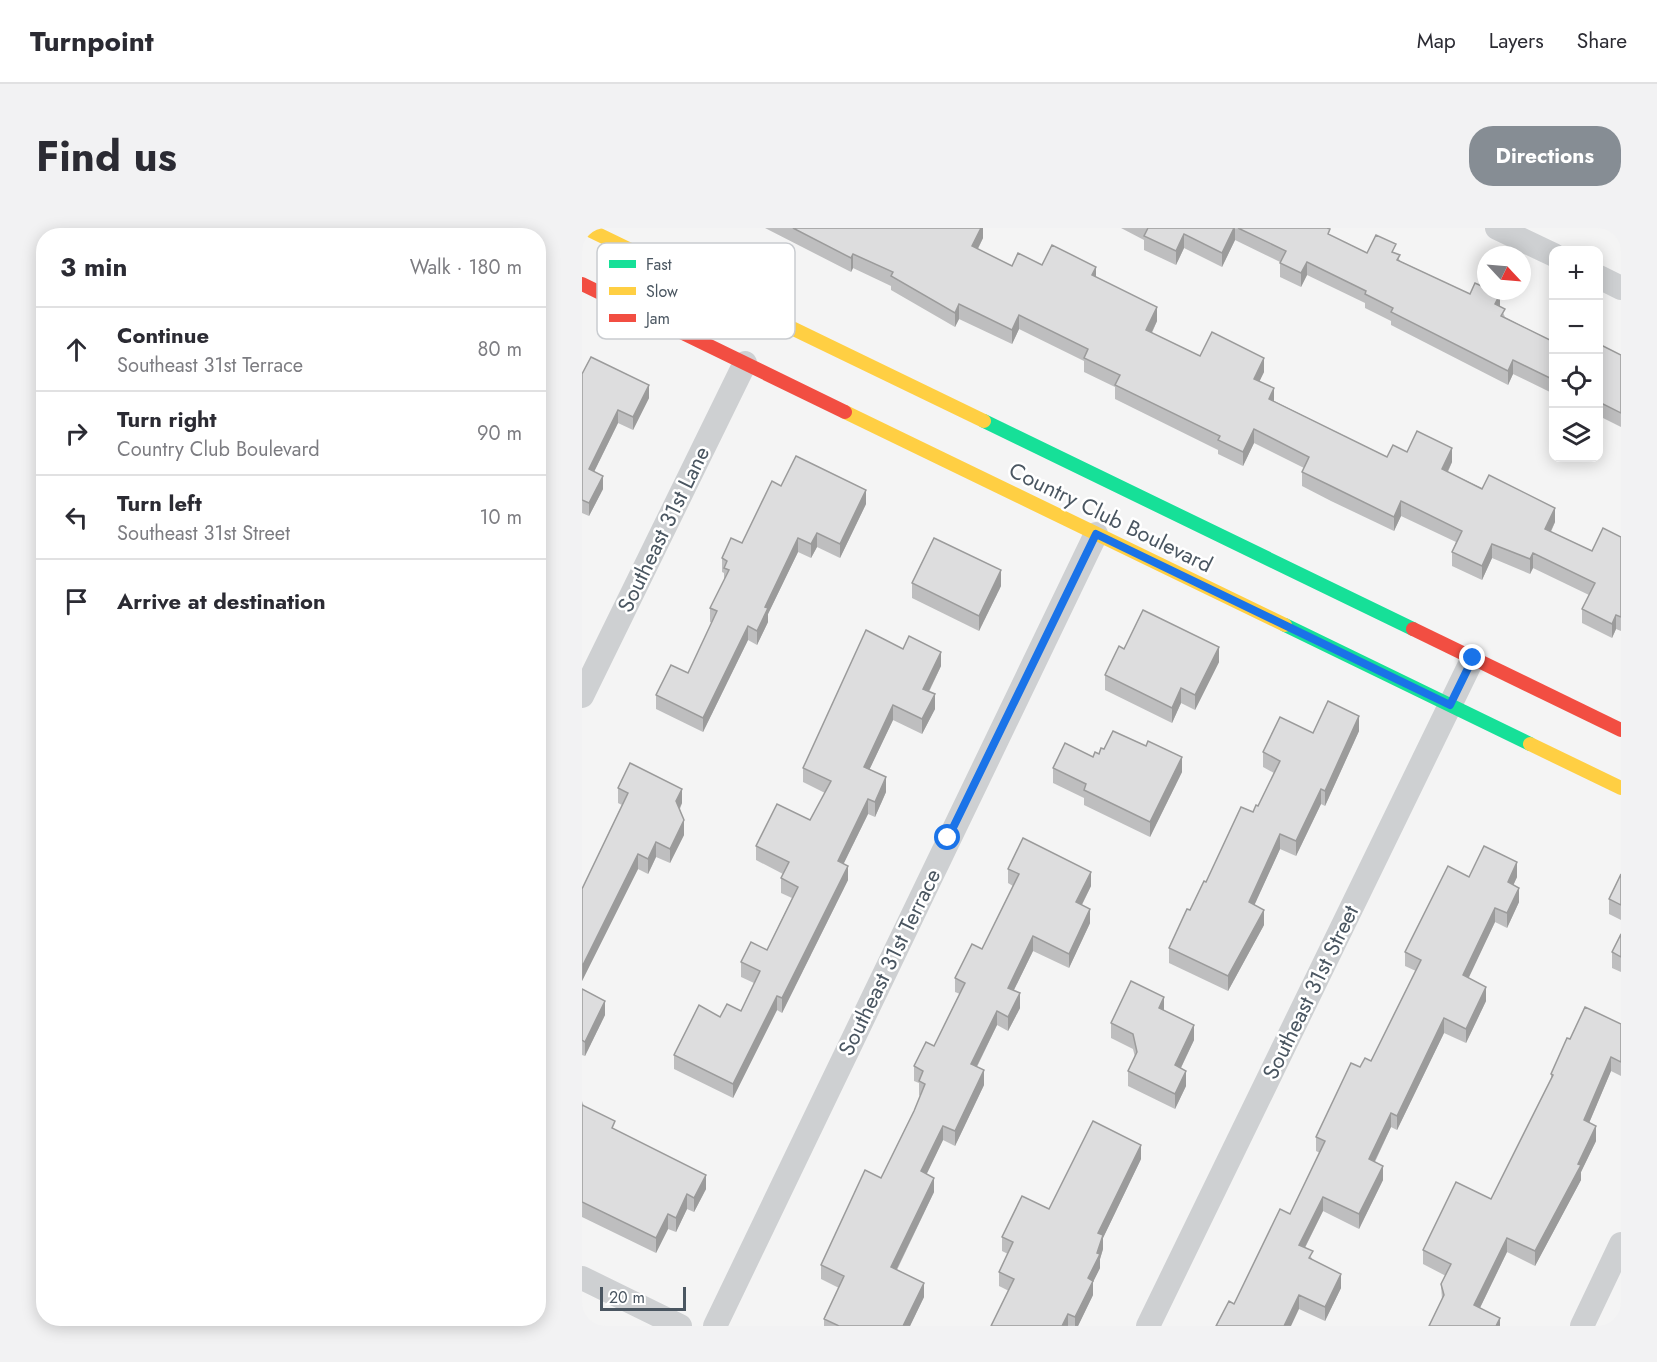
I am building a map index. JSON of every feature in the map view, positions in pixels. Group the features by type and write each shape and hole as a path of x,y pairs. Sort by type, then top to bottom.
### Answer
{"main road":[{"name":"Country Club Boulevard","path":"585,228 616,243"},
{"name":"Country Club Boulevard","path":"582,284 597,291"},
{"name":"Country Club Boulevard","path":"795,330 1621,730"},
{"name":"Country Club Boulevard","path":"695,339 1621,788"}],"street":[{"path":"1497,228 1549,253"},
{"path":"1603,279 1621,288"},
{"name":"Southeast 31st Lane","path":"582,696 745,363"},
{"name":"Southeast 31st Terrace","path":"715,1326 1096,534"},
{"name":"Southeast 31st Street","path":"1148,1326 1473,658"},
{"path":"1581,1326 1621,1244"},
{"path":"582,1278 680,1326"}],"building":[{"path":"793,228 981,228 972,246 1012,266 1018,253 1042,265 1052,245 1096,267 1092,275 1157,307 1146,330 1200,356 1212,332 1264,358 1254,379 1274,388 1269,399 1387,457 1393,445 1407,452 1417,431 1452,448 1442,469 1482,489 1489,475 1555,508 1545,529 1592,551 1603,528 1621,537 1621,617 1616,615 1612,624 1582,609 1595,583 1533,553 1530,559 1492,544 1482,566 1452,552 1462,531 1401,501 1394,517 1302,472 1309,457 1254,429 1243,452 1218,440 1220,436 1115,385 1120,375 1084,358 1088,349 1019,315 1012,330 959,304 955,313 891,276 893,272 853,254 851,258"},
{"path":"1148,228 1234,228 1222,253 1184,234 1176,251 1144,236"},
{"path":"1238,228 1327,228 1330,229 1328,234 1367,253 1376,235 1396,244 1392,252 1400,255 1397,260 1470,294 1475,283 1477,284 1477,300 1497,300 1495,304 1505,309 1501,316 1549,340 1549,378 1513,360 1508,371 1391,312 1393,308 1365,294 1366,291 1307,262 1301,273 1280,263 1286,251"},
{"path":"1603,346 1621,355 1621,413 1603,404"},
{"path":"591,357 649,385 633,417 618,410 589,469 603,476 589,503 582,500 582,374"},
{"path":"796,456 866,490 840,544 817,533 811,544 798,538 765,607 768,608 757,631 748,626 703,718 656,695 671,665 688,673 717,611 710,608 729,570 724,568 727,561 722,558 731,538 742,543 772,481 781,486"},
{"path":"934,538 1001,570 979,616 912,583"},
{"path":"1143,610 1219,647 1195,695 1181,688 1172,708 1105,675 1119,646 1124,649"},
{"path":"866,630 903,649 909,636 941,652 923,689 935,694 922,719 893,705 864,767 886,777 875,802 868,799 838,861 848,866 782,998 777,996 733,1084 674,1055 699,1005 720,1017 727,1004 741,1011 760,971 741,962 751,942 767,950 798,887 781,878 789,862 756,846 777,804 810,820 831,781 803,768"},
{"path":"1328,701 1359,716 1325,791 1321,789 1296,841 1280,834 1249,902 1264,910 1228,976 1169,948 1187,909 1190,910 1204,881 1206,882 1241,807 1253,812 1280,761 1263,752 1280,717 1313,733"},
{"path":"1113,731 1146,746 1148,741 1182,757 1150,822 1084,790 1086,784 1053,768 1065,743 1093,757 1095,752 1099,754 1101,748 1104,749"},
{"path":"630,763 682,789 676,801 684,820 670,849 656,842 648,859 638,854 582,967 582,889 628,793 618,788"},
{"path":"1023,838 1091,872 1076,902 1090,909 1069,954 1033,936 1008,988 1020,993 1008,1017 997,1011 971,1064 984,1070 955,1131 943,1126 921,1171 934,1178 891,1267 924,1283 903,1326 839,1326 824,1319 844,1276 821,1265 865,1170 881,1178 914,1111 925,1084 919,1081 923,1071 914,1066 926,1042 934,1046 965,983 955,978 972,944 982,949 1019,874 1008,869"},
{"path":"1484,846 1517,862 1508,882 1519,888 1507,913 1495,908 1463,975 1486,987 1466,1029 1444,1018 1397,1116 1391,1113 1369,1159 1383,1166 1359,1214 1323,1197 1299,1245 1313,1251 1309,1258 1341,1274 1325,1307 1299,1295 1284,1326 1216,1326 1229,1301 1234,1304 1280,1209 1290,1214 1325,1141 1316,1137 1351,1063 1360,1067 1365,1058 1371,1061 1421,960 1405,952 1448,866 1469,877"},
{"path":"1621,874 1621,905 1609,899"},
{"path":"1621,934 1621,957 1612,952"},
{"path":"1131,981 1164,997 1159,1008 1194,1025 1175,1065 1186,1071 1175,1094 1128,1071 1137,1052 1133,1034 1111,1023"},
{"path":"582,989 605,1001 585,1042 582,1040"},
{"path":"1585,1007 1621,1024 1621,1062 1611,1057 1584,1120 1596,1126 1578,1164 1581,1165 1535,1251 1507,1238 1474,1305 1500,1318 1496,1326 1429,1326 1444,1295 1441,1284 1451,1264 1423,1250 1456,1182 1491,1199 1553,1075 1551,1074 1567,1038 1570,1039"},
{"path":"582,1105 615,1121 612,1128 706,1175 694,1198 687,1194 676,1218 668,1214 656,1238 582,1202"},
{"path":"1093,1121 1141,1145 1098,1233 1103,1235 1097,1253 1100,1254 1088,1278 1093,1281 1075,1317 1068,1314 1062,1326 991,1326 1014,1279 999,1272 1013,1242 1002,1237 1022,1196 1049,1209"}],"traffic: fast":[{"path":"984,421 1413,629"},
{"path":"1285,625 1530,744"}],"traffic: slow":[{"path":"585,228 616,243"},
{"path":"795,330 984,421"},
{"path":"845,412 1285,625"},
{"path":"1530,744 1621,788"}],"traffic: jam":[{"path":"582,284 597,291"},
{"path":"695,339 845,412"},
{"path":"1413,629 1621,730"}],"route":[{"path":"948,838 1096,534 1450,705 1473,658"}]}
